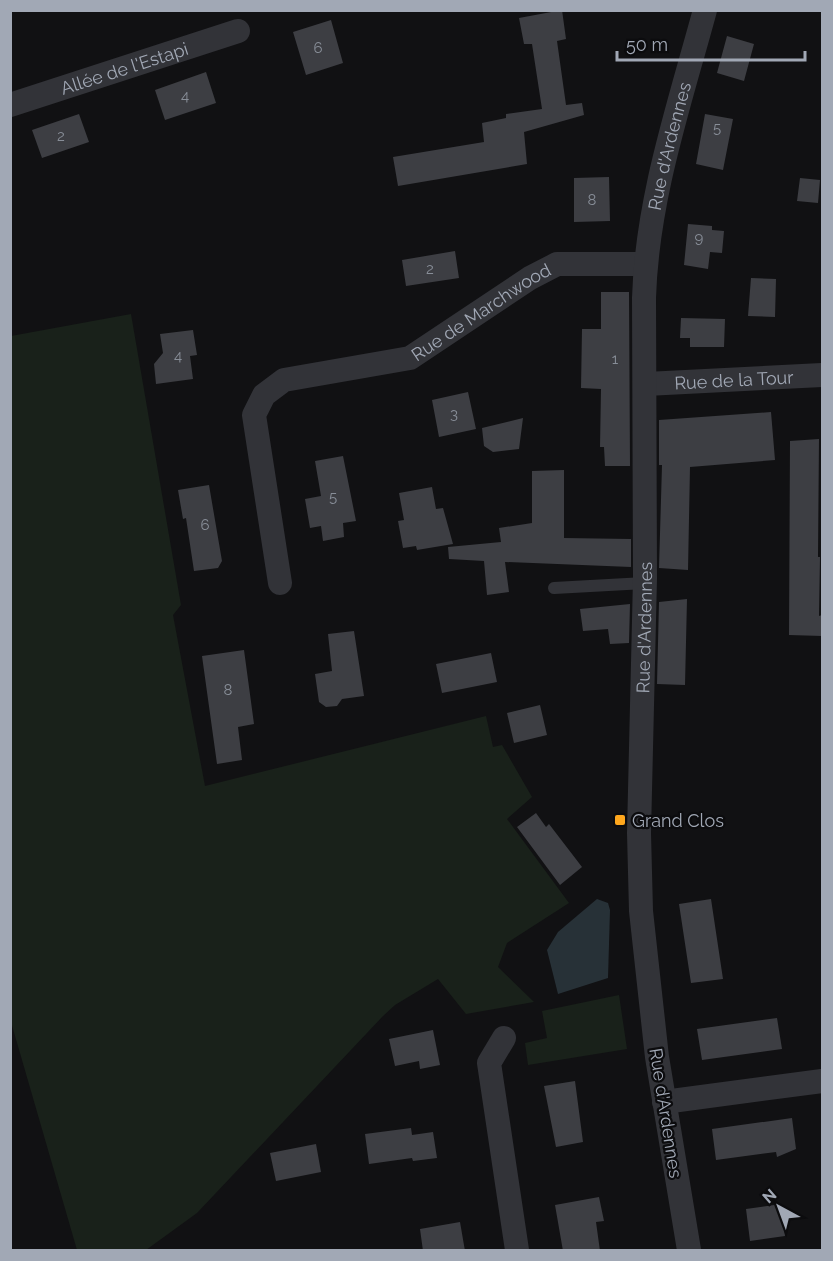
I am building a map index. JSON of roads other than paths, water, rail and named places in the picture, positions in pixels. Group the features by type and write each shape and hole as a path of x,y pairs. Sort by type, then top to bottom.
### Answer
{"street":[{"name":"Rue d'Ardennes","path":"689,1251 664,1102 649,992 641,900 639,833 645,583 645,264 653,201 705,10"},
{"name":"Allée de l'Estapi","path":"10,105 237,31"},
{"name":"Rue de Marchwood","path":"280,583 254,415 264,395 284,380 410,358 530,278 557,264 645,264"},
{"name":"Rue de la Tour","path":"646,384 822,375"},
{"path":"504,1038 489,1063 517,1251"},
{"path":"664,1102 822,1081"}],"lane":[{"path":"554,588 645,583"}],"place":[{"name":"Grand Clos","path":"620,820"}]}
